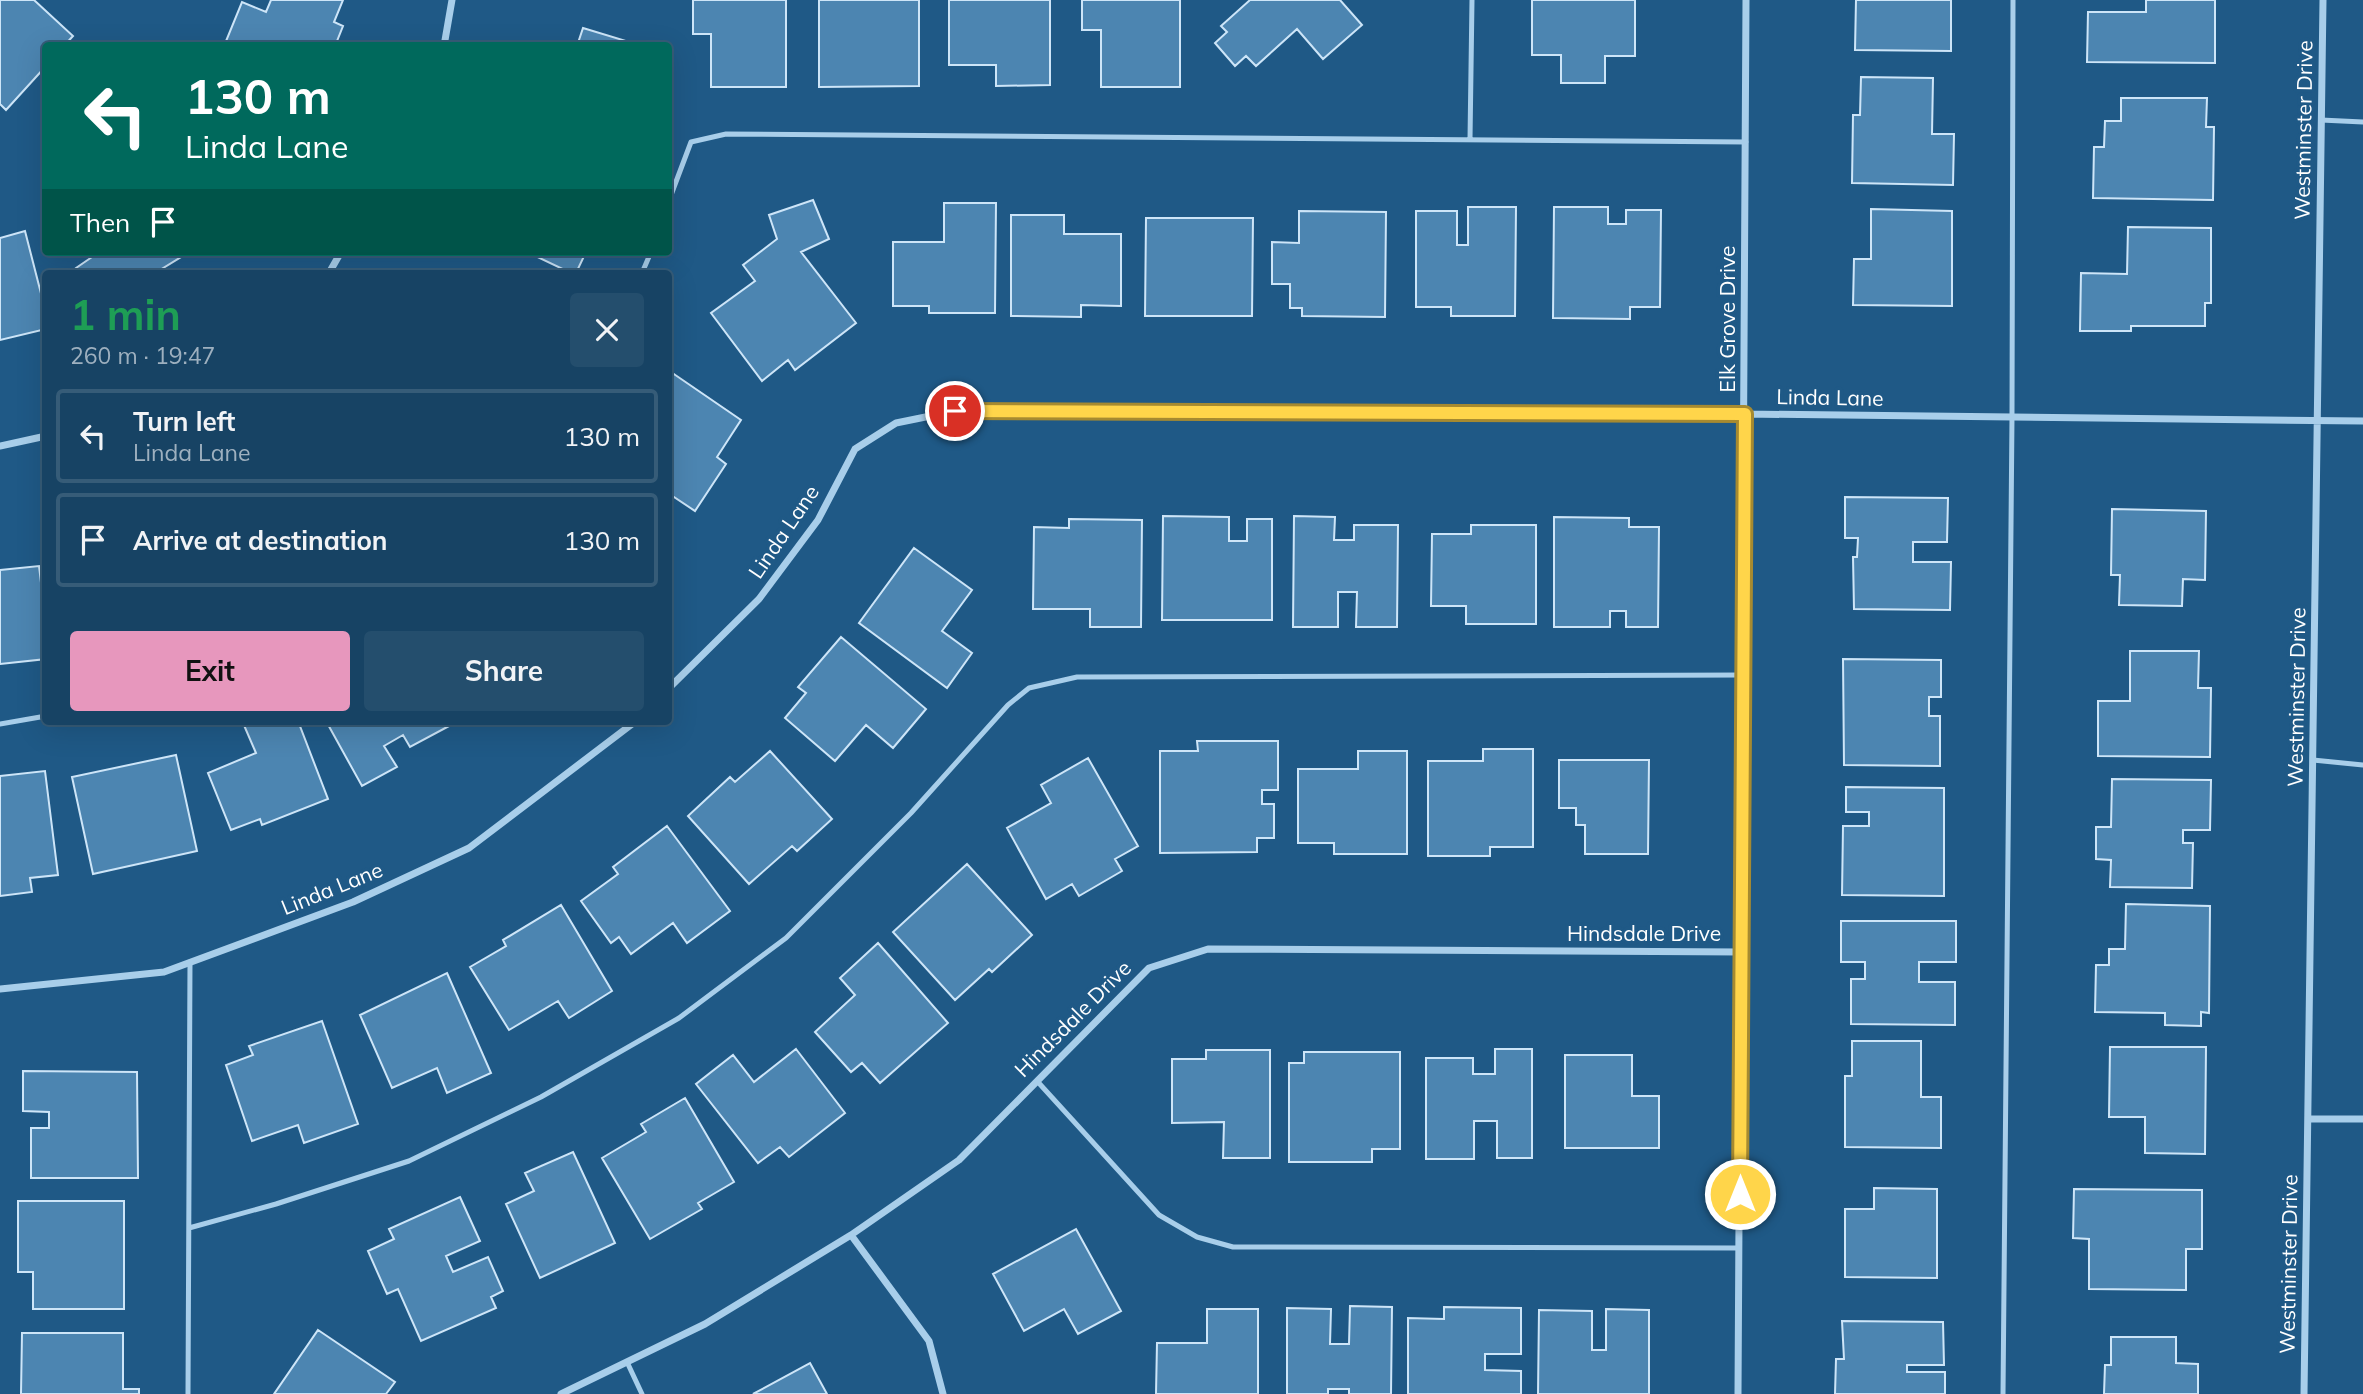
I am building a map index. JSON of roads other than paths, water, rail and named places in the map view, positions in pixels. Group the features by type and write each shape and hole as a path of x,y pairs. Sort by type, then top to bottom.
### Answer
{"street":[{"path":"445,42 452,0"},
{"name":"Elk Grove Drive","path":"1738,1394 1746,0"},
{"name":"Westminster Drive","path":"2304,1394 2323,0"},
{"name":"Linda Lane","path":"672,685 759,599 818,520 855,449 896,423 955,411 1745,414 2363,421"},
{"path":"0,446 42,437"},
{"name":"Linda Lane","path":"0,989 164,972 353,902 469,848 631,725"},
{"name":"Hindsdale Drive","path":"561,1394 705,1324 851,1235 959,1160 1149,968 1208,949 1741,952"},
{"path":"2308,1119 2363,1119"},
{"path":"851,1235 929,1341 943,1394"}],"lane":[{"path":"1470,139 1472,0"},
{"path":"2003,1394 2013,0"},
{"path":"2321,120 2363,122"},
{"path":"672,192 691,142 726,134 1746,142"},
{"path":"189,1228 276,1204 409,1161 541,1097 679,1018 786,939 911,813 1008,705 1028,688 1077,677 1744,675"},
{"path":"0,724 42,717"},
{"path":"2313,760 2363,765"},
{"path":"188,1394 190,962"},
{"path":"1037,1081 1158,1215 1197,1237 1233,1247 1739,1248"},
{"path":"627,1362 642,1394"}]}
